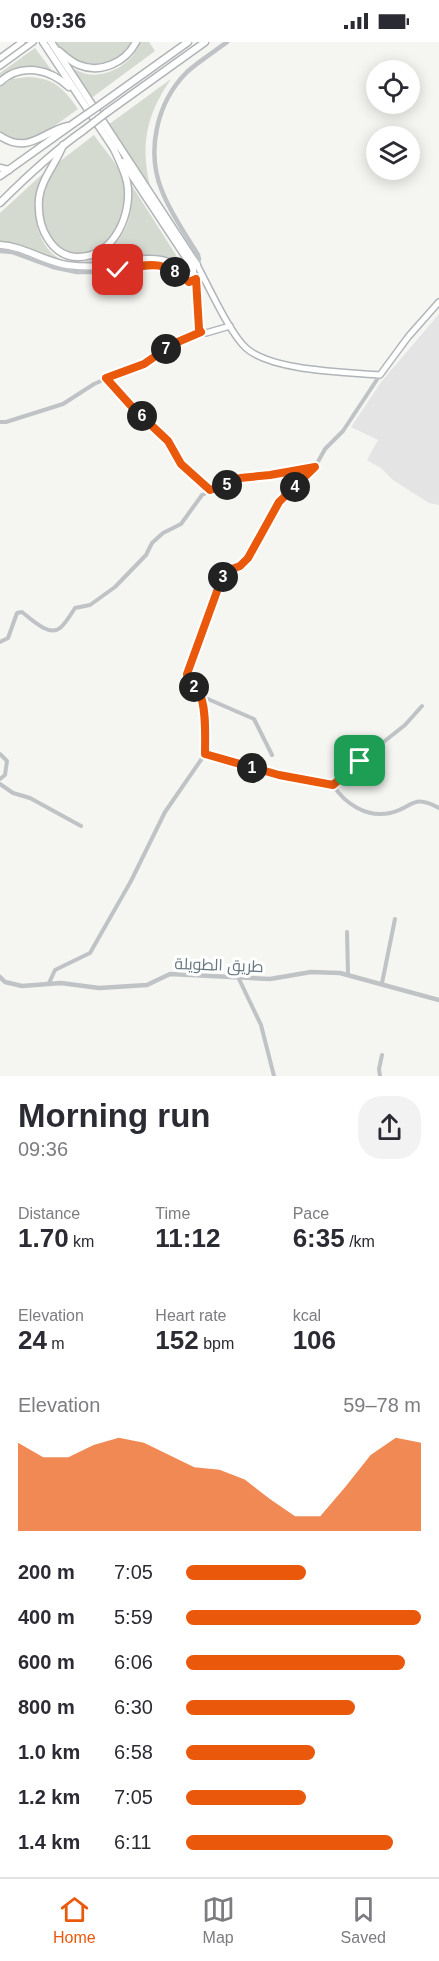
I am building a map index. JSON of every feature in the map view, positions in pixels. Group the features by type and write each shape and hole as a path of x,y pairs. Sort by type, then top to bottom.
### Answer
{"highway":[{"path":"43,42 195,266"},
{"path":"51,42 195,266"},
{"path":"56,49 78,64 99,67 120,61 132,50 136,42"},
{"path":"0,176 188,42"},
{"path":"0,203 63,145 206,42"},
{"path":"0,80 24,70 46,72 59,78 77,93"},
{"path":"0,136 14,143 26,144 74,124"},
{"path":"63,145 41,189 39,215 46,236 55,248 67,255 80,257 93,255 105,247 117,234 124,218 128,199 126,179 113,147"},
{"path":"0,168 9,170"},
{"path":"0,245 15,247 51,261 76,266 104,266 142,259 158,259 176,266 196,279"}],"main road":[{"path":"0,58 22,42"},
{"path":"0,66 32,43"},
{"path":"195,266 199,329 201,332 208,332 230,326"},
{"path":"195,266 207,282 230,326 245,347 280,365 380,375 408,337 439,302"},
{"path":"197,290 202,291 207,282"}],"street":[{"path":"195,266 199,257 170,208 160,186 155,164 155,142 162,111 178,83 195,65 227,42"},
{"path":"0,251 12,252 45,265 69,271 102,272 153,264 170,269 189,282 196,279"},
{"path":"0,422 63,404 106,378 144,364 173,344 201,332"},
{"path":"50,983 55,970 90,953 131,881 165,812 205,754 205,721 200,696 188,680 187,674 224,572 240,566 248,558 279,502 315,467 325,449 343,430 380,375"},
{"path":"106,378 168,441 181,464 210,490"},
{"path":"0,642 8,638 17,612 21,612 48,630 54,631 61,628 75,608 90,605 115,587 146,555 152,543 163,533 181,524 202,495 210,490 240,478 315,467"},
{"path":"200,696 254,719 272,755"},
{"path":"333,785 352,767 405,726 422,706"},
{"path":"0,754 7,761 5,774 0,779"},
{"path":"205,754 279,775 333,785 341,797 351,805 376,813 393,812 419,801 439,808"},
{"path":"0,784 13,793 30,798 81,826"},
{"path":"382,983 395,919"},
{"path":"347,932 348,974"},
{"name":"طريق الطويلة","path":"0,978 5,982 22,986 61,982 99,988 147,985 170,974 239,979 287,978 311,972 348,974 439,999"},
{"path":"239,979 261,1025 274,1076"},
{"path":"380,1076 382,1055"}],"shaded area":[{"path":"56,42 134,42 112,65 88,67 64,54"},
{"path":"140,42 149,42 155,51 90,99 69,66 86,74 103,74 126,62 137,50"},
{"path":"35,48 56,76 21,69 0,76 0,73"},
{"path":"27,77 44,79 57,85 78,109 32,142 13,142 0,135 0,87 12,79"},
{"path":"171,79 155,107 147,134 146,163 152,194 108,125"},
{"path":"94,135 123,177 125,206 119,227 108,244 79,257 54,247 49,240 42,218 43,193 46,183 59,162"},
{"path":"49,168 37,198 36,221 46,246 57,257 69,262 83,262 97,258 109,249 120,237 130,217 129,181 188,274 151,257 114,265 70,266 0,244 0,213"},
{"path":"439,314 439,505 429,503 367,460 378,440 351,427 382,381"}],"route":[{"path":"118,270 153,264 170,269 189,282 196,279 201,332 173,344 144,364 106,378 168,441 181,464 210,490 240,478 315,467 279,502 248,558 240,566 224,572 187,674 188,680 200,696 205,721 205,754 279,775 333,785 360,761"}]}
